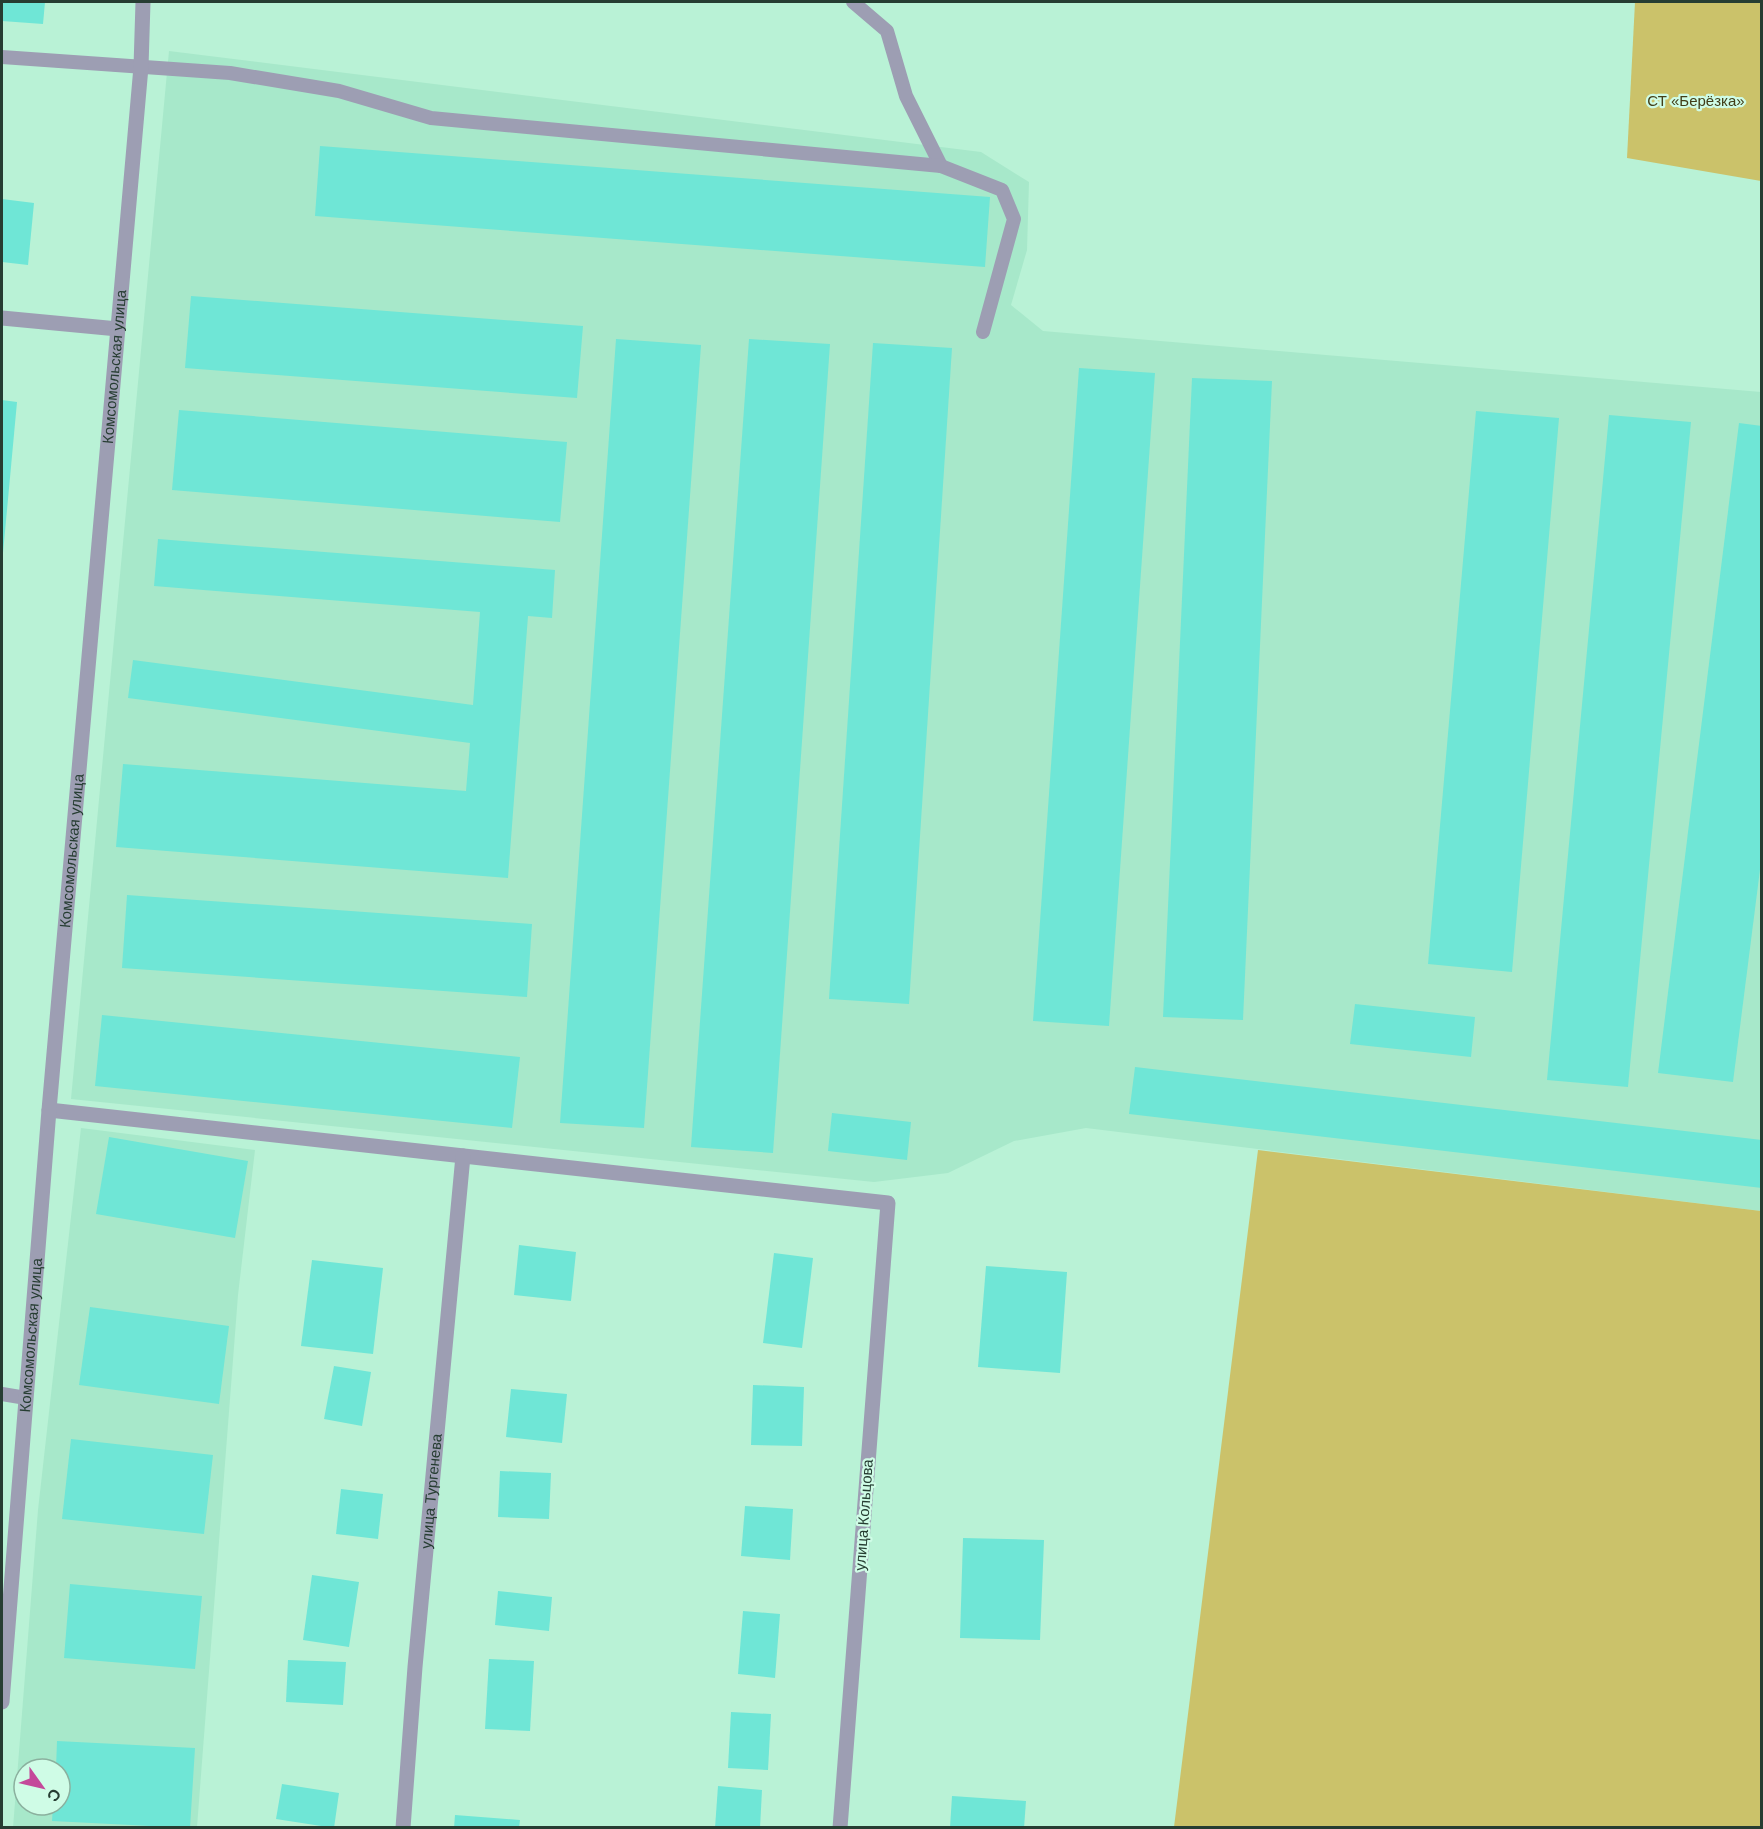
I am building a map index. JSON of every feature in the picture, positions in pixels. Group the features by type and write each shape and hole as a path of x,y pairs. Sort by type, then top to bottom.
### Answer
{"street":[{"name":"Комсомольская улица","path":"2,1702 49,1110 141,67 142,2"},
{"path":"2,318 118,329"},
{"path":"49,1110 463,1156"},
{"name":"улица Кольцова","path":"463,1156 888,1203 840,1827"},
{"name":"улица Тургенева","path":"403,1827 415,1667 463,1156"}],"lane":[{"path":"853,2 886,31 906,96 941,166"},
{"path":"2,57 230,73 339,91 431,118 941,166 1002,190 1014,219 983,332"},
{"path":"2,1394 26,1398"}],"shaded area":[{"path":"169,51 981,152 1029,182 1027,250 1011,305 1043,331 1761,392 1761,1211 1086,1128 1014,1141 948,1173 874,1182 71,1099"},
{"path":"81,1128 255,1150 238,1295 197,1827 13,1828 14,1817 72,1817 72,1757 19,1757 38,1510"}],"green space":[{"name":"СТ «Берёзка»","path":"1635,2 1761,2 1761,181 1627,158"},
{"path":"1258,1150 1761,1211 1761,1827 1174,1827"}],"building":[{"path":"2,2 45,2 43,24 2,21"},
{"path":"320,146 990,197 985,267 315,216"},
{"path":"2,199 34,203 28,265 2,262"},
{"path":"191,296 583,326 577,398 185,368"},
{"path":"616,339 701,345 644,1128 560,1123"},
{"path":"749,339 830,344 773,1153 691,1147"},
{"path":"873,343 952,348 909,1004 829,999"},
{"path":"1079,368 1155,373 1109,1026 1033,1021"},
{"path":"1192,378 1272,381 1243,1020 1163,1017"},
{"path":"2,400 17,402 3,553 2,553"},
{"path":"179,410 567,442 560,522 172,490"},
{"path":"1476,411 1559,418 1512,972 1428,964"},
{"path":"1609,415 1691,422 1628,1087 1547,1080"},
{"path":"1739,423 1762,426 1762,854 1733,1082 1658,1073"},
{"path":"158,539 555,570 552,618 528,616 508,878 116,847 123,764 466,791 470,743 128,698 133,660 473,705 480,612 154,586"},
{"path":"127,895 532,924 527,997 122,968"},
{"path":"1355,1004 1475,1017 1471,1057 1350,1044"},
{"path":"102,1015 520,1057 512,1128 95,1086"},
{"path":"1135,1067 1762,1140 1762,1188 1129,1114"},
{"path":"832,1113 911,1122 907,1160 828,1151"},
{"path":"109,1137 248,1161 235,1238 96,1214"},
{"path":"519,1245 576,1252 571,1301 514,1295"},
{"path":"774,1253 813,1258 802,1348 763,1343"},
{"path":"312,1260 383,1268 373,1354 301,1346"},
{"path":"986,1266 1067,1272 1060,1373 978,1367"},
{"path":"90,1307 229,1326 219,1404 79,1385"},
{"path":"334,1366 371,1372 362,1426 324,1419"},
{"path":"753,1385 804,1387 802,1446 751,1445"},
{"path":"511,1389 567,1394 562,1443 506,1437"},
{"path":"71,1439 213,1455 204,1534 62,1519"},
{"path":"500,1471 551,1473 549,1519 498,1517"},
{"path":"341,1489 383,1494 378,1539 336,1534"},
{"path":"745,1506 793,1509 790,1560 741,1556"},
{"path":"963,1538 1044,1540 1040,1640 960,1638"},
{"path":"312,1575 359,1582 349,1647 303,1640"},
{"path":"70,1584 202,1596 195,1669 64,1658"},
{"path":"498,1591 552,1597 549,1631 495,1625"},
{"path":"743,1611 780,1614 775,1678 738,1674"},
{"path":"489,1659 534,1661 530,1731 485,1729"},
{"path":"288,1660 346,1662 343,1705 286,1702"},
{"path":"731,1712 771,1714 768,1770 728,1768"},
{"path":"57,1741 195,1748 190,1828 52,1821 52,1817 72,1817 72,1757 56,1757"},
{"path":"282,1784 339,1793 334,1828 276,1819"},
{"path":"718,1786 762,1790 760,1828 715,1828"},
{"path":"952,1796 1026,1801 1024,1828 950,1828"},
{"path":"455,1815 520,1820 519,1828 454,1828"}]}
